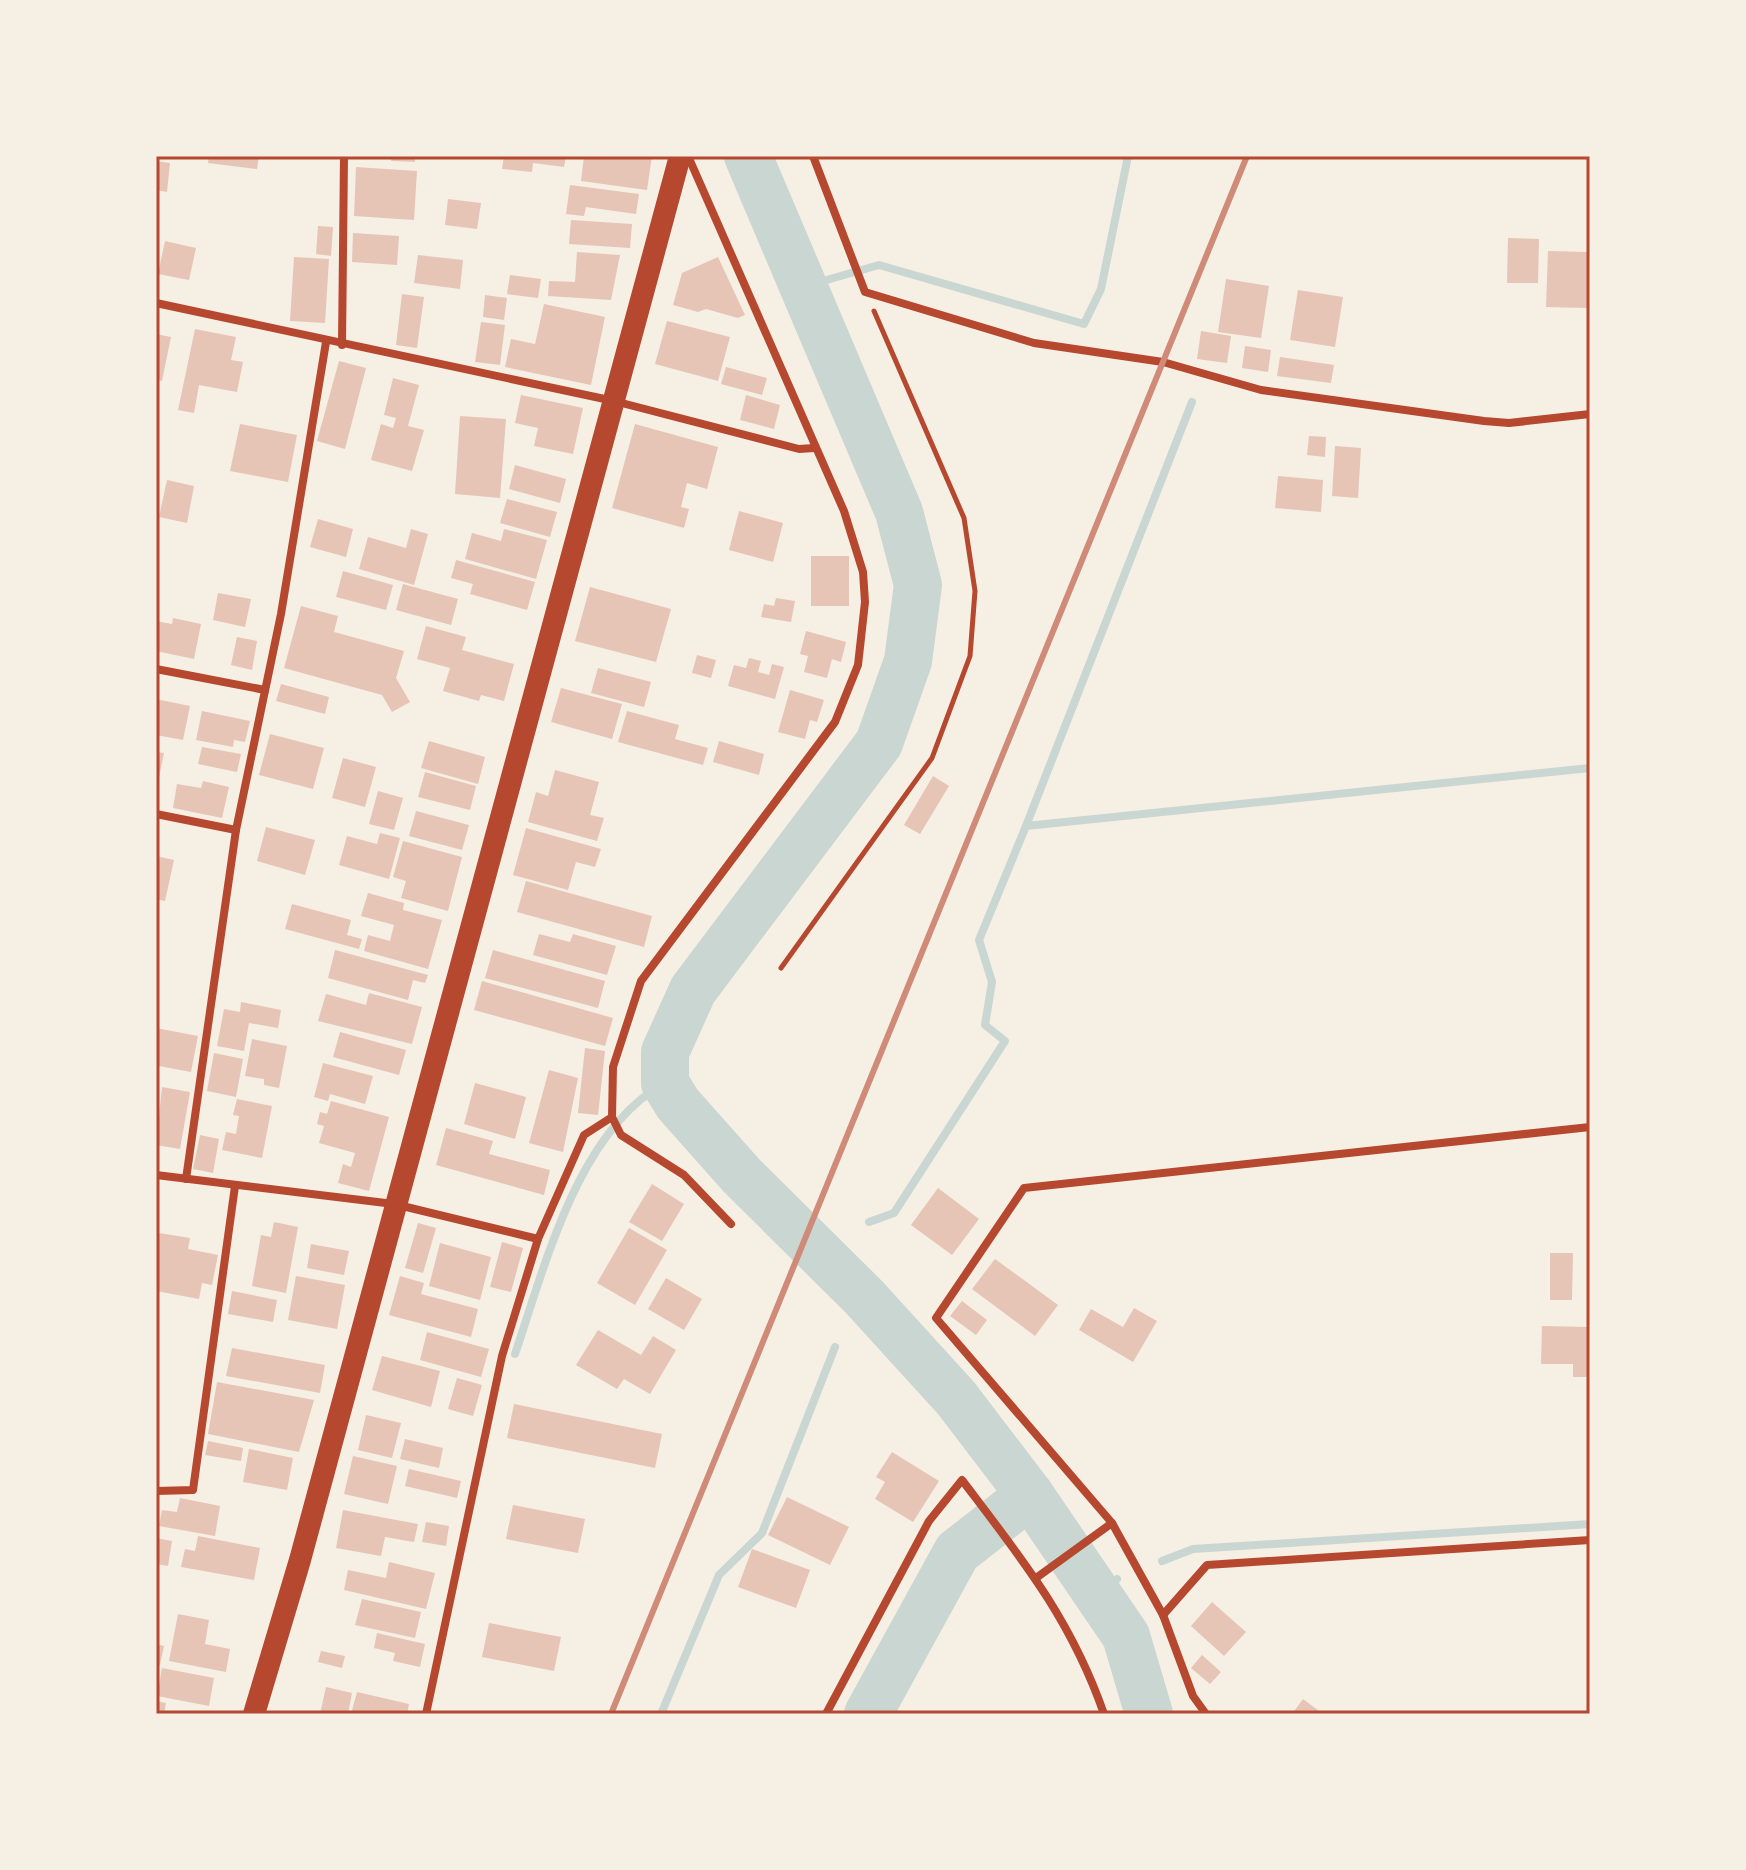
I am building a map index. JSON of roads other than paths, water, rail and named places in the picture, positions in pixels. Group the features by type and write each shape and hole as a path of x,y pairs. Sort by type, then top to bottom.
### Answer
{"highway":[{"path":"254,1714 300,1560 680,156"}],"street":[{"path":"342,345 344,156"},
{"path":"688,156 844,511 863,572 865,602 858,665 835,722 641,981 613,1067 612,1117 621,1135 684,1175 731,1224"},
{"path":"813,156 865,292 1034,343 1163,362 1275,392 1509,423 1590,414"},
{"path":"156,303 326,342 614,401 799,449 814,448"},
{"path":"186,1179 236,830 265,690 326,342"},
{"path":"156,669 265,690"},
{"path":"156,814 236,830"},
{"path":"426,1714 502,1356 538,1239 584,1135 612,1117"},
{"path":"1206,1714 1193,1696 1163,1615 1112,1523 936,1318 1024,1188 1590,1127"},
{"path":"156,1175 394,1204 538,1239"},
{"path":"156,1491 193,1490 235,1186"},
{"path":"826,1714 929,1521 962,1480 1036,1578 1076,1642 1104,1714"},
{"path":"1036,1578 1112,1523"},
{"path":"1163,1615 1207,1565 1590,1540"}],"waterway":[{"path":"748,156 899,512 918,585 908,661 879,743 693,990 665,1052 665,1083 678,1104 742,1176 864,1297 956,1398 1030,1495 1126,1636 1149,1714"},
{"path":"802,287 879,265 1084,324 1101,289 1128,156"},
{"path":"1026,826 1192,402"},
{"path":"869,1222 894,1213 1005,1041 985,1025 992,982 979,940 1026,826 1590,768"},
{"path":"515,1354 553,1242 587,1166 609,1133 635,1105 665,1083"},
{"path":"661,1714 719,1575 762,1533 835,1347"},
{"path":"868,1714 957,1552 1030,1495"},
{"path":"1162,1561 1193,1549 1590,1524"},
{"path":"1101,1596 1117,1579"}],"railway":[{"path":"611,1714 1247,156"}]}
